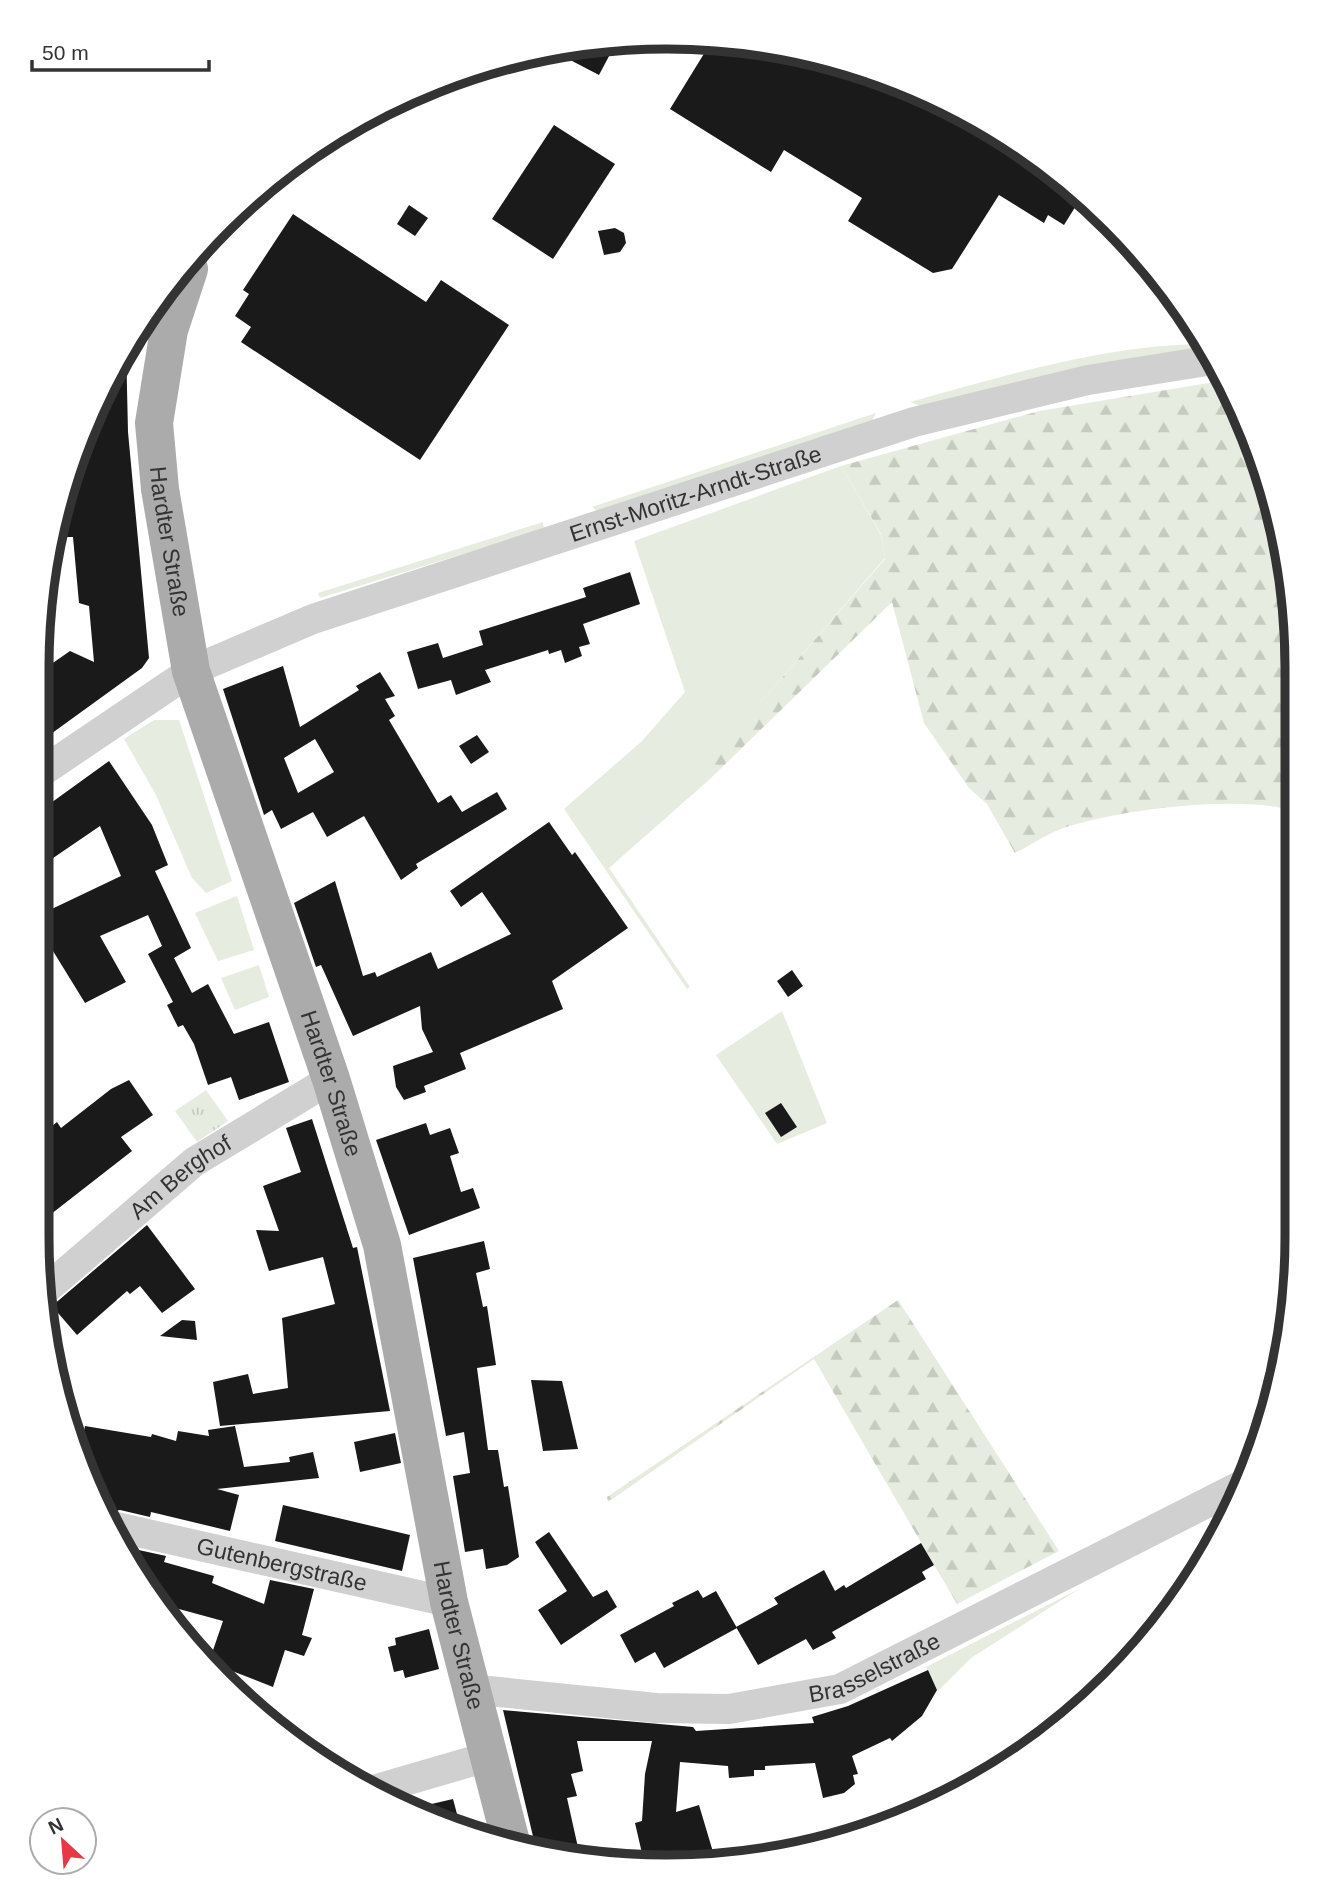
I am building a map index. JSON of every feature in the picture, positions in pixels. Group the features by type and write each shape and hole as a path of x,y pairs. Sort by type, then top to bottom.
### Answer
{"main road":[{"name":"Hardter Straße","path":"178,290 162,320 154,423 160,489 191,671 331,1079 382,1245 449,1602 469,1689 509,1834"}],"street":[{"name":"Ernst-Moritz-Arndt-Straße","path":"49,767 191,671 313,619 914,422 1074,383 1204,362"},
{"name":"Am Berghof","path":"51,1285 194,1162 331,1079"},
{"name":"Brasselstraße","path":"469,1689 656,1708 729,1709 840,1689 1230,1491"},
{"name":"Gutenbergstraße","path":"123,1530 449,1602"},
{"path":"386,1787 487,1757"}],"green space":[{"path":"1194,345 1198,351 923,407 910,402 1018,372 1092,356"},
{"path":"1215,382 1252,468 1264,507 1280,586 1285,667 1285,809 1209,804 1146,810 1063,828 1015,853 987,804 969,788 924,723 892,602 710,779 703,760 766,696 885,559 881,534 841,466 1039,411"},
{"path":"876,413 871,423 598,512 592,507"},
{"path":"841,466 881,535 885,558 766,696 704,760 710,779 609,868 690,987 687,989 564,809 642,741 685,692 634,541"},
{"path":"543,522 544,529 320,598 318,593"},
{"path":"154,720 179,720 232,881 206,893 192,878 156,795 124,739"},
{"path":"237,896 254,950 218,961 195,913"},
{"path":"259,965 269,997 235,1010 221,978"},
{"path":"782,1011 827,1123 777,1144 716,1055"},
{"path":"206,1090 228,1121 197,1142 175,1111"},
{"path":"898,1300 1059,1551 957,1604 814,1359 608,1502 607,1497"},
{"path":"1079,1589 971,1658 938,1691 926,1667"}],"building":[{"path":"706,50 748,54 827,70 903,96 976,132 1010,153 1077,205 1064,225 1048,215 1044,223 999,195 952,269 933,273 848,221 862,198 784,150 771,172 670,109"},
{"path":"611,52 599,75 566,58"},
{"path":"554,125 615,164 553,259 492,219"},
{"path":"409,205 428,218 415,236 397,224"},
{"path":"293,214 426,302 441,280 509,325 420,460 241,342 251,327 235,316 249,294 243,290"},
{"path":"615,228 624,233 626,243 620,252 604,255 598,231"},
{"path":"127,368 128,432 149,658 142,668 49,735 49,666 70,651 94,662 89,606 79,603 73,537 63,537 82,468 96,431"},
{"path":"630,572 640,604 583,624 590,644 579,647 582,656 565,663 561,650 549,654 548,650 485,670 491,682 456,695 451,680 418,689 407,652 438,643 443,658 483,645 479,631 586,597 583,588"},
{"path":"283,666 300,727 359,690 356,686 380,672 395,696 385,699 395,716 389,720 438,803 451,795 462,812 497,792 507,809 416,864 418,868 401,880 364,816 327,837 313,812 281,829 272,810 264,815 223,689","holes":["315,739 334,772 298,793 284,758"]},
{"path":"477,735 489,752 471,764 459,746"},
{"path":"109,761 152,825 168,865 155,871 191,948 174,958 192,993 208,984 234,1034 269,1022 289,1082 239,1100 231,1077 208,1085 194,1044 183,1025 178,1027 167,1005 173,1002 148,954 162,946 148,915 100,936 126,982 85,1003 49,944 49,910 121,876 100,826 49,861 49,804"},
{"path":"549,822 572,855 575,852 628,928 552,981 563,1009 460,1053 466,1069 424,1086 426,1092 404,1100 396,1087 393,1066 433,1052 422,1029 420,1006 353,1036 321,965 316,967 294,903 335,881 363,976 375,972 377,977 431,952 438,969 511,934 482,892 461,907 450,891"},
{"path":"792,970 803,986 788,997 777,981"},
{"path":"129,1080 153,1115 121,1137 132,1151 49,1216 49,1128 57,1122 61,1128 111,1089"},
{"path":"781,1103 797,1127 781,1137 765,1113"},
{"path":"312,1119 353,1248 357,1247 390,1411 220,1426 213,1382 248,1374 253,1394 288,1388 282,1318 335,1304 323,1257 269,1271 256,1230 279,1231 263,1186 301,1172 286,1128"},
{"path":"426,1123 430,1135 450,1128 459,1153 450,1156 461,1192 473,1188 480,1208 409,1235 376,1140"},
{"path":"147,1225 195,1289 162,1313 140,1286 130,1294 127,1291 77,1335 53,1305"},
{"path":"484,1241 490,1269 476,1273 483,1307 487,1306 496,1365 477,1368 488,1450 498,1450 504,1487 508,1486 519,1557 507,1565 486,1569 483,1549 465,1552 453,1476 470,1473 464,1432 446,1436 413,1258"},
{"path":"182,1320 195,1321 197,1340 160,1336"},
{"path":"531,1380 562,1381 578,1449 543,1451"},
{"path":"85,1426 151,1437 152,1434 176,1441 178,1431 209,1436 208,1430 235,1426 244,1467 290,1462 289,1457 313,1452 319,1478 217,1489 239,1495 230,1531 151,1512 150,1517 120,1510 114,1511 83,1437"},
{"path":"395,1433 401,1463 360,1472 354,1442"},
{"path":"283,1505 410,1535 402,1571 275,1541"},
{"path":"549,1532 593,1597 607,1590 617,1607 561,1645 538,1610 567,1591 535,1542"},
{"path":"921,1543 934,1565 922,1572 926,1579 832,1632 836,1638 813,1650 806,1639 758,1665 736,1627 778,1604 774,1598 824,1570 835,1591 844,1585 846,1588"},
{"path":"134,1549 166,1556 164,1562 214,1576 212,1583 264,1604 270,1580 314,1589 302,1635 312,1638 304,1656 285,1650 273,1687 224,1668 212,1654 223,1621 173,1607"},
{"path":"698,1590 703,1598 716,1591 737,1628 664,1668 655,1652 635,1663 620,1635"},
{"path":"429,1629 439,1669 405,1678 403,1670 394,1672 388,1647 396,1645 395,1638"},
{"path":"928,1670 937,1690 922,1716 892,1741 890,1738 852,1756 858,1774 853,1775 855,1784 844,1793 823,1798 815,1763 765,1766 765,1770 754,1770 754,1776 729,1778 728,1766 680,1762 676,1812 699,1805 713,1853 667,1855 642,1854 635,1823 642,1821 645,1774 652,1741 577,1741 583,1771 571,1774 577,1796 567,1798 578,1849 534,1840 503,1710 693,1727 696,1731 814,1723 812,1717 848,1706"},
{"path":"453,1799 458,1818 431,1808 425,1805"}]}
